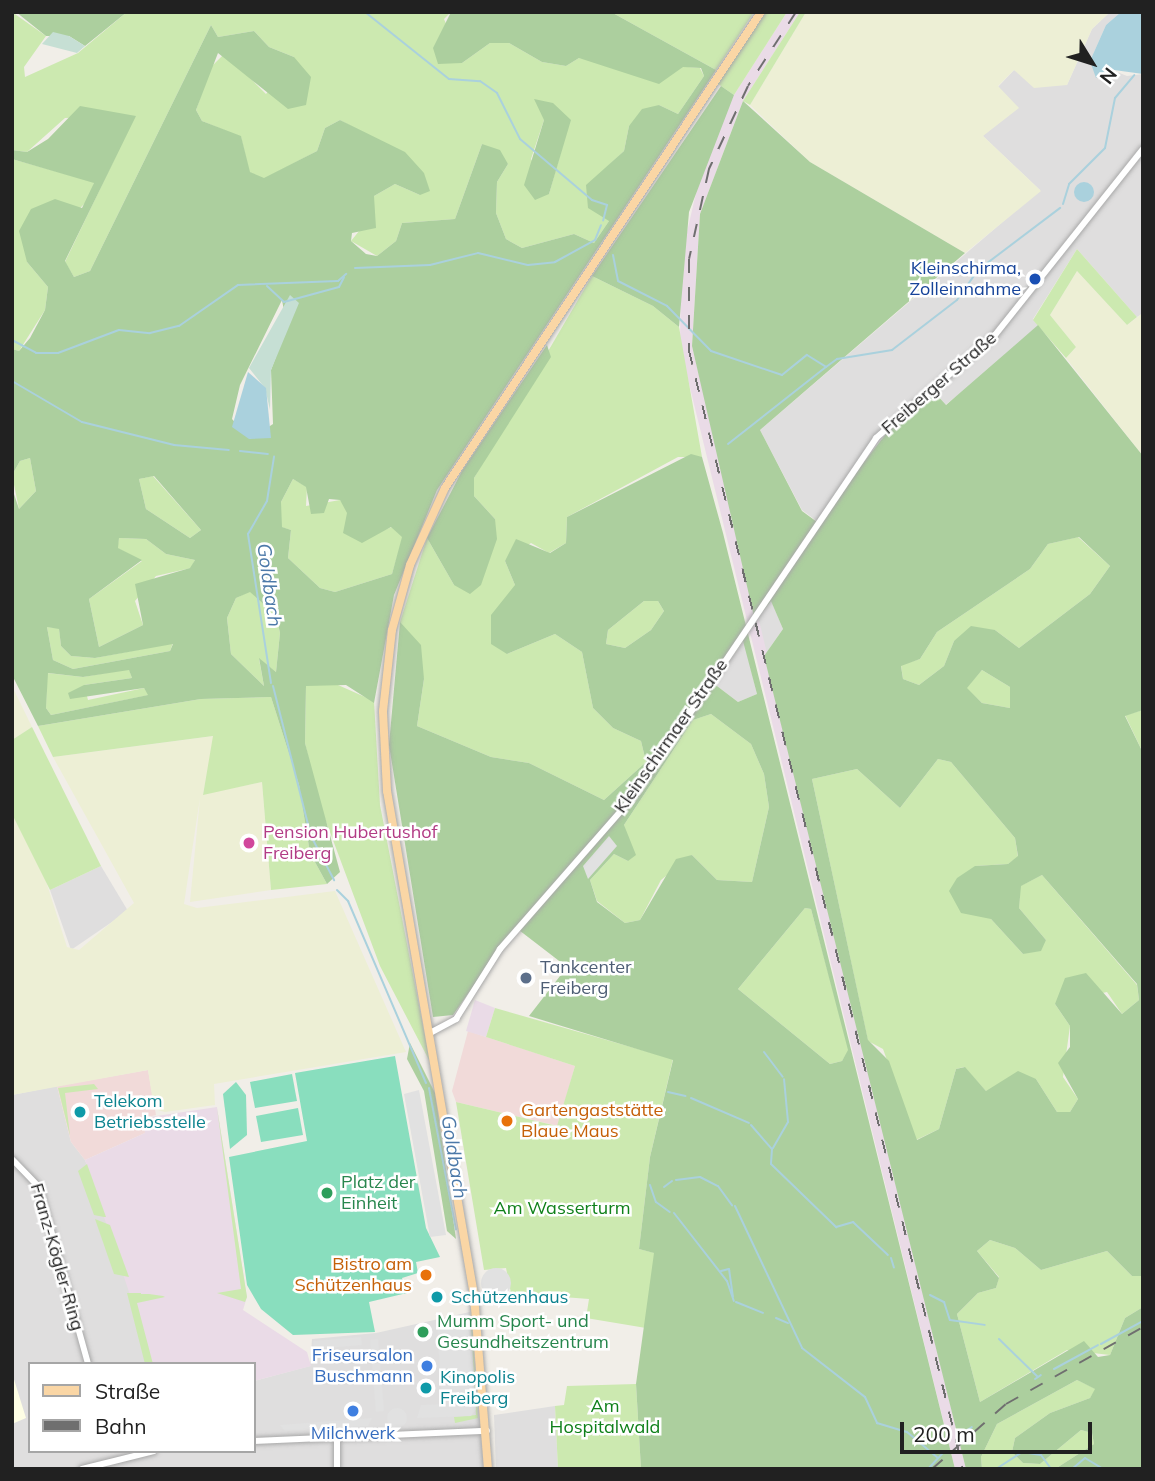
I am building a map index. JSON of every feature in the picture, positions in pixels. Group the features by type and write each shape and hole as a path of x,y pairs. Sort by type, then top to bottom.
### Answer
{"main road":[{"path":"488,1469 474,1295 383,753 385,677 410,565 444,488 761,12"}],"street":[{"name":"Freiberger Straße","path":"817,521 876,438 995,335 1143,149"},
{"name":"Kleinschirmaer Straße","path":"430,1033 456,1019 500,950 634,796 817,521"},
{"name":"Franz-Kögler-Ring","path":"12,1159 39,1187 87,1362"},
{"path":"256,1441 486,1431"},
{"path":"337,1438 337,1469"},
{"path":"113,1453 115,1461"},
{"path":"82,1469 146,1453"}],"shaded area":[{"path":"787,12 800,12 743,101 700,214 692,346 966,1469 955,1469 680,347 681,258 702,167 734,95"},
{"path":"806,12 1110,12 1092,29 1067,85 1034,88 1014,70 998,86 1019,108 983,136 1041,191 965,253 810,162 750,105"},
{"path":"1110,12 1121,12 1106,25 1090,61 1127,76 1143,74 1143,313 1137,317 1077,249 1033,319 1038,325 1013,353 945,405 937,394 893,425 818,522 802,510 760,430 1040,190 983,136 998,87 1014,70 1067,85 1092,29"},
{"path":"53,32 69,36 85,46 77,53 42,44"},
{"path":"1077,271 1127,325 1143,313 1143,456 1066,358 1076,347 1050,315"},
{"path":"290,295 299,303 271,370 270,410 265,388 249,368"},
{"path":"771,600 783,629 764,656 755,621"},
{"path":"744,641 757,694 738,702 713,683"},
{"path":"12,686 32,727 12,740"},
{"path":"214,736 203,794 262,782 271,890 190,902 200,798 184,904 197,908 335,891 406,1052 214,1084 215,1105 165,1112 154,1109 148,1070 12,1095 12,814 44,875 67,947 79,950 134,903 53,757"},
{"path":"609,836 617,846 588,879 583,866"},
{"path":"101,866 128,911 71,950 50,890"},
{"path":"475,1000 495,1008 486,1037 466,1031"},
{"path":"468,1031 575,1066 558,1126 456,1102 452,1091"},
{"path":"148,1070 156,1115 144,1118 145,1133 85,1160 71,1142 57,1086"},
{"path":"57,1086 71,1142 85,1160 134,1291 152,1362 28,1362 28,1453 256,1453 256,1380 310,1366 312,1339 376,1333 470,1312 484,1469 12,1469 12,1095"},
{"path":"419,1090 446,1235 430,1237 404,1094"},
{"path":"217,1107 247,1297 243,1310 307,1352 311,1366 256,1380 256,1362 152,1362 85,1160 145,1133 143,1118"},
{"path":"496,1268 502,1269 510,1277 510,1289 502,1297 496,1298 490,1297 482,1289 481,1283 482,1277 490,1269"},
{"path":"470,1312 476,1409 471,1416 417,1418 421,1405 447,1404 442,1403 437,1323"},
{"path":"361,1337 362,1345 314,1349 313,1341"},
{"path":"378,1339 384,1411 376,1412 370,1340"},
{"path":"12,1373 26,1418 12,1424"},
{"path":"555,1406 558,1469 496,1469 494,1415"},
{"path":"397,1408 404,1411 407,1418 404,1425 397,1428 390,1425 387,1418 390,1411"},
{"path":"372,1418 368,1426 285,1431 280,1425"}],"green space":[{"path":"12,12 46,36 24,67 25,77 78,53 127,12 451,12 444,19 462,63 490,43 509,43 542,62 566,66 579,58 700,68 704,76 678,114 659,105 629,126 624,151 609,165 609,221 594,243 574,234 522,248 506,239 496,213 497,182 508,164 482,144 455,219 402,223 396,241 377,256 351,241 372,215 374,196 395,184 420,195 371,137 340,120 325,128 317,151 264,179 249,172 241,137 202,121 196,110 211,67 225,53 266,94 294,57 269,47 254,31 218,37 211,25 90,271 74,277 65,262 135,116 65,118 27,152 12,150","holes":["544,120 570,120 549,194 531,159"]},
{"path":"16,12 127,12 85,46 69,36 46,36"},
{"path":"451,12 611,12 716,70 437,490 394,595 374,703 346,685 306,686 305,743 340,872 327,884 310,853 299,785 271,697 201,699 38,726 12,675 12,488 19,509 36,491 30,458 20,461 12,475 12,349 19,351 30,338 45,310 48,287 27,262 19,231 31,209 55,199 82,208 94,183 12,159 12,150 27,152 48,139 80,106 136,116 65,261 74,277 90,271 211,25 218,37 254,31 269,47 294,57 311,77 306,105 288,109 218,53 196,110 202,121 241,136 250,172 264,178 317,151 325,128 340,120 405,152 424,173 430,191 420,195 395,184 374,196 376,228 352,233 351,241 366,254 377,256 396,241 402,223 455,219 482,144 500,150 508,164 497,182 496,213 506,239 522,248 574,234 594,243 609,221 588,208 586,185 624,151 629,126 642,109 659,105 678,114 704,76 701,68 683,67 659,84 579,58 566,66 542,62 509,43 490,43 462,63 438,64 433,48","holes":["282,300 287,327 271,370 273,424 250,439 232,419 240,385","154,476 201,530 190,538 146,509 139,479","293,479 306,487 311,514 324,513 329,499 340,500 347,513 343,533 362,543 391,527 402,537 392,574 335,592 320,588 288,558 291,530 282,527 281,502","119,538 146,539 166,554 195,560 190,568 135,584 143,625 99,647 89,599 142,560 118,548","250,592 276,615 280,633 276,672 259,658 264,686 231,654 227,618 236,598","47,627 59,629 61,646 71,656 95,658 173,644 170,651 73,669 53,660","129,670 132,678 84,685 68,693 70,699 144,688 148,695 51,715 46,708 48,673 83,677"]},
{"path":"611,12 754,12 716,70"},
{"path":"766,12 787,12 734,95 718,84"},
{"path":"800,12 806,12 750,105 743,101"},
{"path":"721,86 734,95 689,212 679,327 653,306 592,276"},
{"path":"534,99 553,103 571,120 549,194 535,200 524,185 544,120"},
{"path":"743,101 810,162 965,253 760,430 802,511 817,522 893,425 936,394 946,405 1038,325 1143,456 1143,710 1125,716 1143,753 1143,1276 1132,1276 1107,1251 1041,1270 1015,1248 990,1240 977,1251 999,1278 996,1288 978,1293 957,1314 980,1402 1084,1341 1098,1357 1110,1355 1125,1318 1143,1307 1143,1469 1055,1469 1094,1444 1092,1433 1081,1430 1040,1464 1023,1463 1012,1452 1015,1438 1050,1413 1090,1398 1095,1389 1077,1380 997,1424 981,1457 982,1469 966,1469 764,656 783,629 771,601 755,621 692,346 700,214","holes":["1079,537 1110,566 1090,594 1019,648 995,630 971,626 954,641 944,666 919,685 903,679 901,666 920,659 937,632 1030,569 1048,544","982,670 1010,687 1010,708 982,703 967,688","938,759 951,762 1015,838 1018,856 1008,864 975,866 957,878 949,891 961,913 991,919 1023,954 1041,951 1046,940 1019,908 1021,886 1042,875 1137,984 1139,1000 1122,1014 1086,973 1065,978 1055,1004 1070,1026 1070,1047 1058,1063 1078,1099 1070,1112 1057,1112 1036,1079 1018,1071 986,1091 965,1067 956,1069 939,1129 917,1140 889,1061 868,1040 812,779 857,769 900,808"]},
{"path":"12,159 94,182 93,195 27,262 48,287 45,310 19,351 12,349"},
{"path":"1077,249 1137,317 1127,325 1077,271 1050,315 1076,347 1066,358 1033,320"},
{"path":"592,276 653,306 679,327 702,457 678,457 567,517 566,543 549,553 531,543 505,561 515,585 507,654 555,634 582,652 593,708 613,728 641,741 646,762 604,800 529,763 491,757 417,726 424,679 400,622 427,538 454,585 495,519 474,496 474,478"},
{"path":"547,345 551,357 474,478 474,496 495,519 497,539 481,585 470,594 454,585 427,538 462,471"},
{"path":"691,454 702,457 955,1469 641,1469 636,1384 654,1253 639,1249 650,1157 673,1060 529,1016 567,967 515,927 453,1015 433,1017 389,745 400,622 421,645 424,679 417,726 491,757 529,763 604,800 646,762 641,741 613,728 593,708 582,652 555,634 507,654 491,644 491,615 515,585 505,561 516,539 550,553 566,543 567,517","holes":["644,601 658,601 664,611 651,630 625,648 606,644 608,630","743,641 757,694 738,702 713,683","711,714 751,744 764,774 769,807 752,882 717,880 692,855 676,859 640,920 625,923 597,902 590,880 614,854 628,861 636,855 624,825 693,720","805,908 811,909 848,1050 842,1061 830,1064 738,989"]},
{"path":"30,458 36,491 19,509 12,475 20,461"},
{"path":"153,476 201,530 190,538 146,509 139,479"},
{"path":"293,479 307,487 306,506 340,500 374,534 392,527 403,537 392,574 335,592 320,588 288,558 291,530 281,527 281,502"},
{"path":"1078,537 1110,566 1090,594 1019,648 995,630 954,641 944,666 919,685 903,679 901,665 920,659 937,632 1030,569 1048,544"},
{"path":"119,538 146,539 166,554 195,560 191,568 156,576 135,601 143,625 99,647 89,599 142,561 117,548"},
{"path":"250,591 276,615 280,633 276,672 259,659 264,686 231,654 227,618 236,598"},
{"path":"644,601 658,601 664,611 651,630 625,648 606,644 608,630"},
{"path":"47,627 59,628 61,646 71,656 95,658 173,643 170,651 73,669 53,660"},
{"path":"129,669 132,678 84,685 88,700 144,688 149,695 51,715 46,708 47,673 83,677"},
{"path":"982,670 1010,687 1010,708 982,703 966,688"},
{"path":"329,681 374,701 380,805 430,1062 380,966 318,800 305,743 306,685"},
{"path":"271,697 299,785 310,853 327,884 271,890 262,782 203,795 213,736 53,757 38,726 201,699"},
{"path":"1143,710 1143,753 1125,715"},
{"path":"711,714 751,744 764,774 769,807 752,882 717,880 692,855 661,880 640,920 625,923 597,901 590,880 614,854 628,861 624,825 693,720"},
{"path":"32,727 101,866 50,890 12,814 12,740"},
{"path":"938,759 951,762 1015,838 1018,857 1008,864 975,866 991,919 1023,954 1046,940 1019,908 1020,886 1042,875 1137,985 1139,1000 1122,1014 1107,992 1055,1004 1070,1026 1063,1077 1078,1099 1070,1112 1057,1112 1036,1079 986,1091 964,1067 956,1069 939,1129 916,1140 883,1049 868,1041 812,779 857,769 900,808"},
{"path":"805,908 811,909 849,1050 842,1061 830,1064 738,989"},
{"name":"Am Wasserturm","path":"495,1008 673,1059 650,1157 639,1249 655,1253 646,1328 586,1318 589,1299 511,1293 506,1268 484,1270 456,1102 557,1126 575,1066 486,1037"},
{"path":"410,1043 435,1093 456,1239 447,1231 424,1091 407,1059"},
{"name":"Platz der Einheit","path":"395,1056 426,1228 440,1257 416,1262 418,1273 402,1278 407,1293 369,1302 375,1332 293,1335 261,1309 247,1285 229,1157 307,1141 295,1073"},
{"path":"292,1074 297,1101 255,1108 250,1082"},
{"path":"236,1082 246,1095 247,1135 230,1149 223,1094"},
{"path":"94,1084 98,1089 65,1093 70,1136 58,1088"},
{"path":"217,1108 247,1297 245,1302 217,1293 241,1289"},
{"path":"298,1108 303,1135 261,1142 256,1116"},
{"path":"87,1164 106,1217 94,1215 78,1171"},
{"path":"95,1219 110,1225 129,1277 114,1274"},
{"path":"990,1240 1015,1248 1041,1270 1107,1251 1132,1276 1143,1276 1143,1307 1125,1318 1110,1355 1067,1350 980,1402 957,1314 978,1293 996,1288 999,1277 977,1251"},
{"path":"127,1293 165,1297 137,1303 152,1362 144,1362"},
{"path":"472,1323 478,1418 455,1423 454,1417 476,1415 471,1329 451,1327"},
{"path":"1077,1380 1096,1389 1090,1398 1050,1413 1015,1438 1012,1452 1023,1463 1040,1464 1081,1430 1092,1433 1094,1444 1055,1469 982,1469 981,1457 997,1424"},
{"name":"Am Hospitalwald","path":"636,1384 641,1469 558,1469 555,1406 564,1405 567,1386"}],"water":[{"path":"1121,12 1143,12 1143,74 1107,69 1096,78 1090,61 1106,25"},
{"path":"1084,182 1091,185 1094,192 1091,199 1084,202 1077,199 1074,192 1077,185"},
{"path":"248,372 266,388 271,438 249,439 232,427"}],"waterway":[{"path":"365,12 449,79 480,81 497,93 520,139 592,200 607,205 603,221"},
{"path":"1063,204 1069,184 1105,148 1115,98 1134,75"},
{"path":"613,255 618,281 667,306 711,351 782,375 807,355 826,367 837,359 892,350 957,300 978,270 1060,208"},
{"path":"355,268 430,265 478,253 528,265 555,262 595,240 601,225"},
{"path":"12,340 36,353 58,353 119,330 150,333 179,326 238,285 338,281 346,274"},
{"path":"267,286 284,302 339,287 344,277"},
{"path":"728,444 826,367"},
{"name":"Goldbach","path":"12,381 82,422 174,445 229,450"},
{"name":"Goldbach","path":"240,451 268,454"},
{"name":"Goldbach","path":"271,683 248,534 267,501 274,457"},
{"name":"Goldbach","path":"273,686 311,836 334,880"},
{"name":"Goldbach","path":"337,890 348,901 426,1083"},
{"path":"764,1052 783,1077"},
{"path":"773,1148 788,1122 784,1079"},
{"name":"Goldbach","path":"429,1088 456,1229"},
{"path":"668,1092 686,1096"},
{"path":"691,1098 749,1123"},
{"path":"751,1125 772,1149 771,1164 836,1227 853,1222 888,1255"},
{"path":"676,1180 700,1177 718,1186 732,1205"},
{"path":"664,1187 672,1181"},
{"path":"650,1185 656,1202 670,1212"},
{"path":"735,1206 802,1348 865,1397 877,1423 907,1432 938,1458"},
{"path":"674,1213 727,1281 734,1301"},
{"path":"891,1258 894,1268"},
{"path":"721,1271 729,1269 733,1297"},
{"path":"930,1295 944,1302 950,1320 985,1325"},
{"path":"736,1302 763,1313"},
{"path":"776,1318 788,1323"},
{"path":"1101,1344 1143,1321"},
{"path":"999,1339 1038,1377"},
{"path":"1054,1369 1098,1345"},
{"path":"1035,1379 1041,1375"},
{"path":"966,1431 972,1427"},
{"path":"996,1469 1022,1452 1041,1455 1051,1469"},
{"path":"928,1469 943,1453"},
{"path":"1072,1469 1085,1458 1103,1469"}],"railway":[{"path":"796,12 748,86 709,169 689,259 689,351 963,1469"},
{"path":"932,1469 1006,1404 1143,1327"}],"place":[{"name":"Kleinschirma, Zolleinnahme","path":"1035,279"},
{"name":"Pension Hubertushof Freiberg","path":"249,843"},
{"name":"Tankcenter Freiberg","path":"526,978"},
{"name":"Telekom Betriebsstelle","path":"80,1112"},
{"name":"Gartengaststätte Blaue Maus","path":"507,1121"},
{"name":"Platz der Einheit","path":"327,1193"},
{"name":"Bistro am Schützenhaus","path":"426,1275"},
{"name":"Schützenhaus","path":"437,1297"},
{"name":"Mumm Sport- und Gesundheitszentrum","path":"423,1332"},
{"name":"Friseursalon Buschmann","path":"427,1366"},
{"name":"Kinopolis Freiberg","path":"426,1388"},
{"name":"Milchwerk","path":"353,1411"}]}
